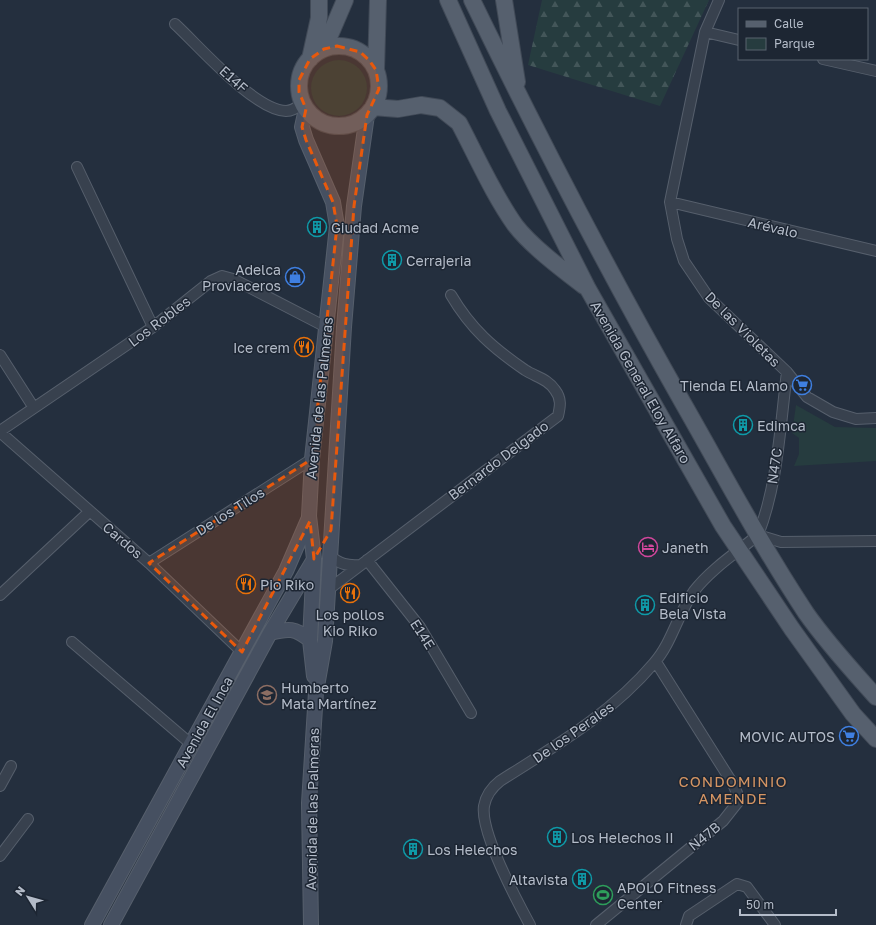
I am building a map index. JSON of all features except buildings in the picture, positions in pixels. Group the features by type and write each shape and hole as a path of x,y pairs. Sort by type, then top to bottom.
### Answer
{"main road":[{"path":"310,59 319,18 319,0"},
{"path":"324,49 345,0"},
{"name":"Avenida de las Palmeras","path":"311,925 309,803 316,692 325,641 331,530 354,206 370,111 379,89 376,70 378,0"},
{"name":"Avenida General Eloy Alfaro","path":"448,0 498,111 588,289 739,551 792,629 853,714 876,738"},
{"name":"Avenida General Eloy Alfaro","path":"472,0 519,97 636,319 758,535 807,614 836,652 876,697"},
{"path":"504,0 519,97"},
{"name":"Avenida de las Palmeras","path":"316,692 310,640 314,559 309,516 312,459 337,226 333,202 306,140 302,127 304,106 299,92 299,80 303,69 310,59 324,49 337,46 349,47 360,52 369,60 376,70"},
{"path":"304,106 314,118 324,124 335,126 352,124 370,111 398,109 421,105 440,108 459,123 498,198 516,226 542,252 588,289"},
{"name":"Avenida El Inca","path":"92,925 286,571 309,516"},
{"name":"Avenida El Inca","path":"111,925 270,634 331,530"},
{"path":"270,634 293,630 300,632 310,640"}],"street":[{"name":"De las Violetas","path":"719,0 705,32 670,202 677,239 684,261 709,298 787,372 807,397 833,412 856,418 876,418"},
{"name":"E14F","path":"175,24 243,90 264,103 285,111 304,106"},
{"path":"705,32 738,40"},
{"path":"827,60 876,71"},
{"path":"76,167 153,327"},
{"name":"Arévalo","path":"670,202 876,251"},
{"name":"Los Robles","path":"0,431 153,327 212,281 222,276 233,279 326,327"},
{"name":"Bernardo Delgado","path":"329,589 558,416 560,403 554,389 546,380 529,373 501,354 469,322 452,294"},
{"path":"0,355 34,408"},
{"name":"N47C","path":"758,535 766,514 771,493 787,372"},
{"name":"Cardos","path":"0,431 148,563 242,652"},
{"name":"De los Tilos","path":"148,563 312,459"},
{"path":"0,595 90,511"},
{"path":"758,535 781,542 876,541"},
{"name":"De los Perales","path":"530,925 510,887 492,845 484,813 488,794 500,781 603,714 656,662 694,592 722,563 758,535"},
{"path":"330,556 339,563 350,566 363,563"},
{"name":"E14E","path":"363,563 420,627 471,713"},
{"path":"72,642 191,744"},
{"name":"N47B","path":"596,925 723,821 738,802 737,793 733,784 656,662"},
{"path":"0,786 11,766"},
{"path":"0,856 28,819"},
{"path":"686,925 685,922 690,916 738,884 747,887 775,925"}],"highlighted area":[{"path":"337,46 360,52 369,60 376,70 379,89 367,115 354,206 331,530 314,559 310,521 242,652 149,563 312,459 337,226 333,202 306,140 302,127 306,109 299,92 299,80 310,59 324,49"}],"green space":[{"path":"542,0 709,0 660,106 528,65"},
{"path":"334,60 344,60 359,68 365,77 367,88 365,99 359,108 344,116 334,116 323,111 316,104 311,93 311,83 316,72 323,65"},
{"path":"796,405 835,427 876,428 876,461 794,466 799,454 799,438 792,433"}],"place":[{"name":"Giudad Acme","path":"317,227"},
{"name":"Cerrajeria","path":"392,260"},
{"name":"Adelca Proviaceros","path":"295,277"},
{"name":"Ice crem","path":"304,347"},
{"name":"Tienda El Alamo","path":"802,385"},
{"name":"Edimca","path":"743,425"},
{"name":"Janeth","path":"648,547"},
{"name":"Pio Riko","path":"246,584"},
{"name":"Los pollos Kio Riko","path":"350,593"},
{"name":"Edificio Bela Vista","path":"645,605"},
{"name":"Humberto Mata Martínez","path":"267,695"},
{"name":"MOVIC AUTOS","path":"849,736"},
{"name":"Los Helechos II","path":"557,837"},
{"name":"Los Helechos","path":"413,849"},
{"name":"Altavista","path":"582,879"},
{"name":"APOLO Fitness Center","path":"603,895"}],"district":[{"name":"CONDOMINIO AMENDE","path":"733,790"}]}
